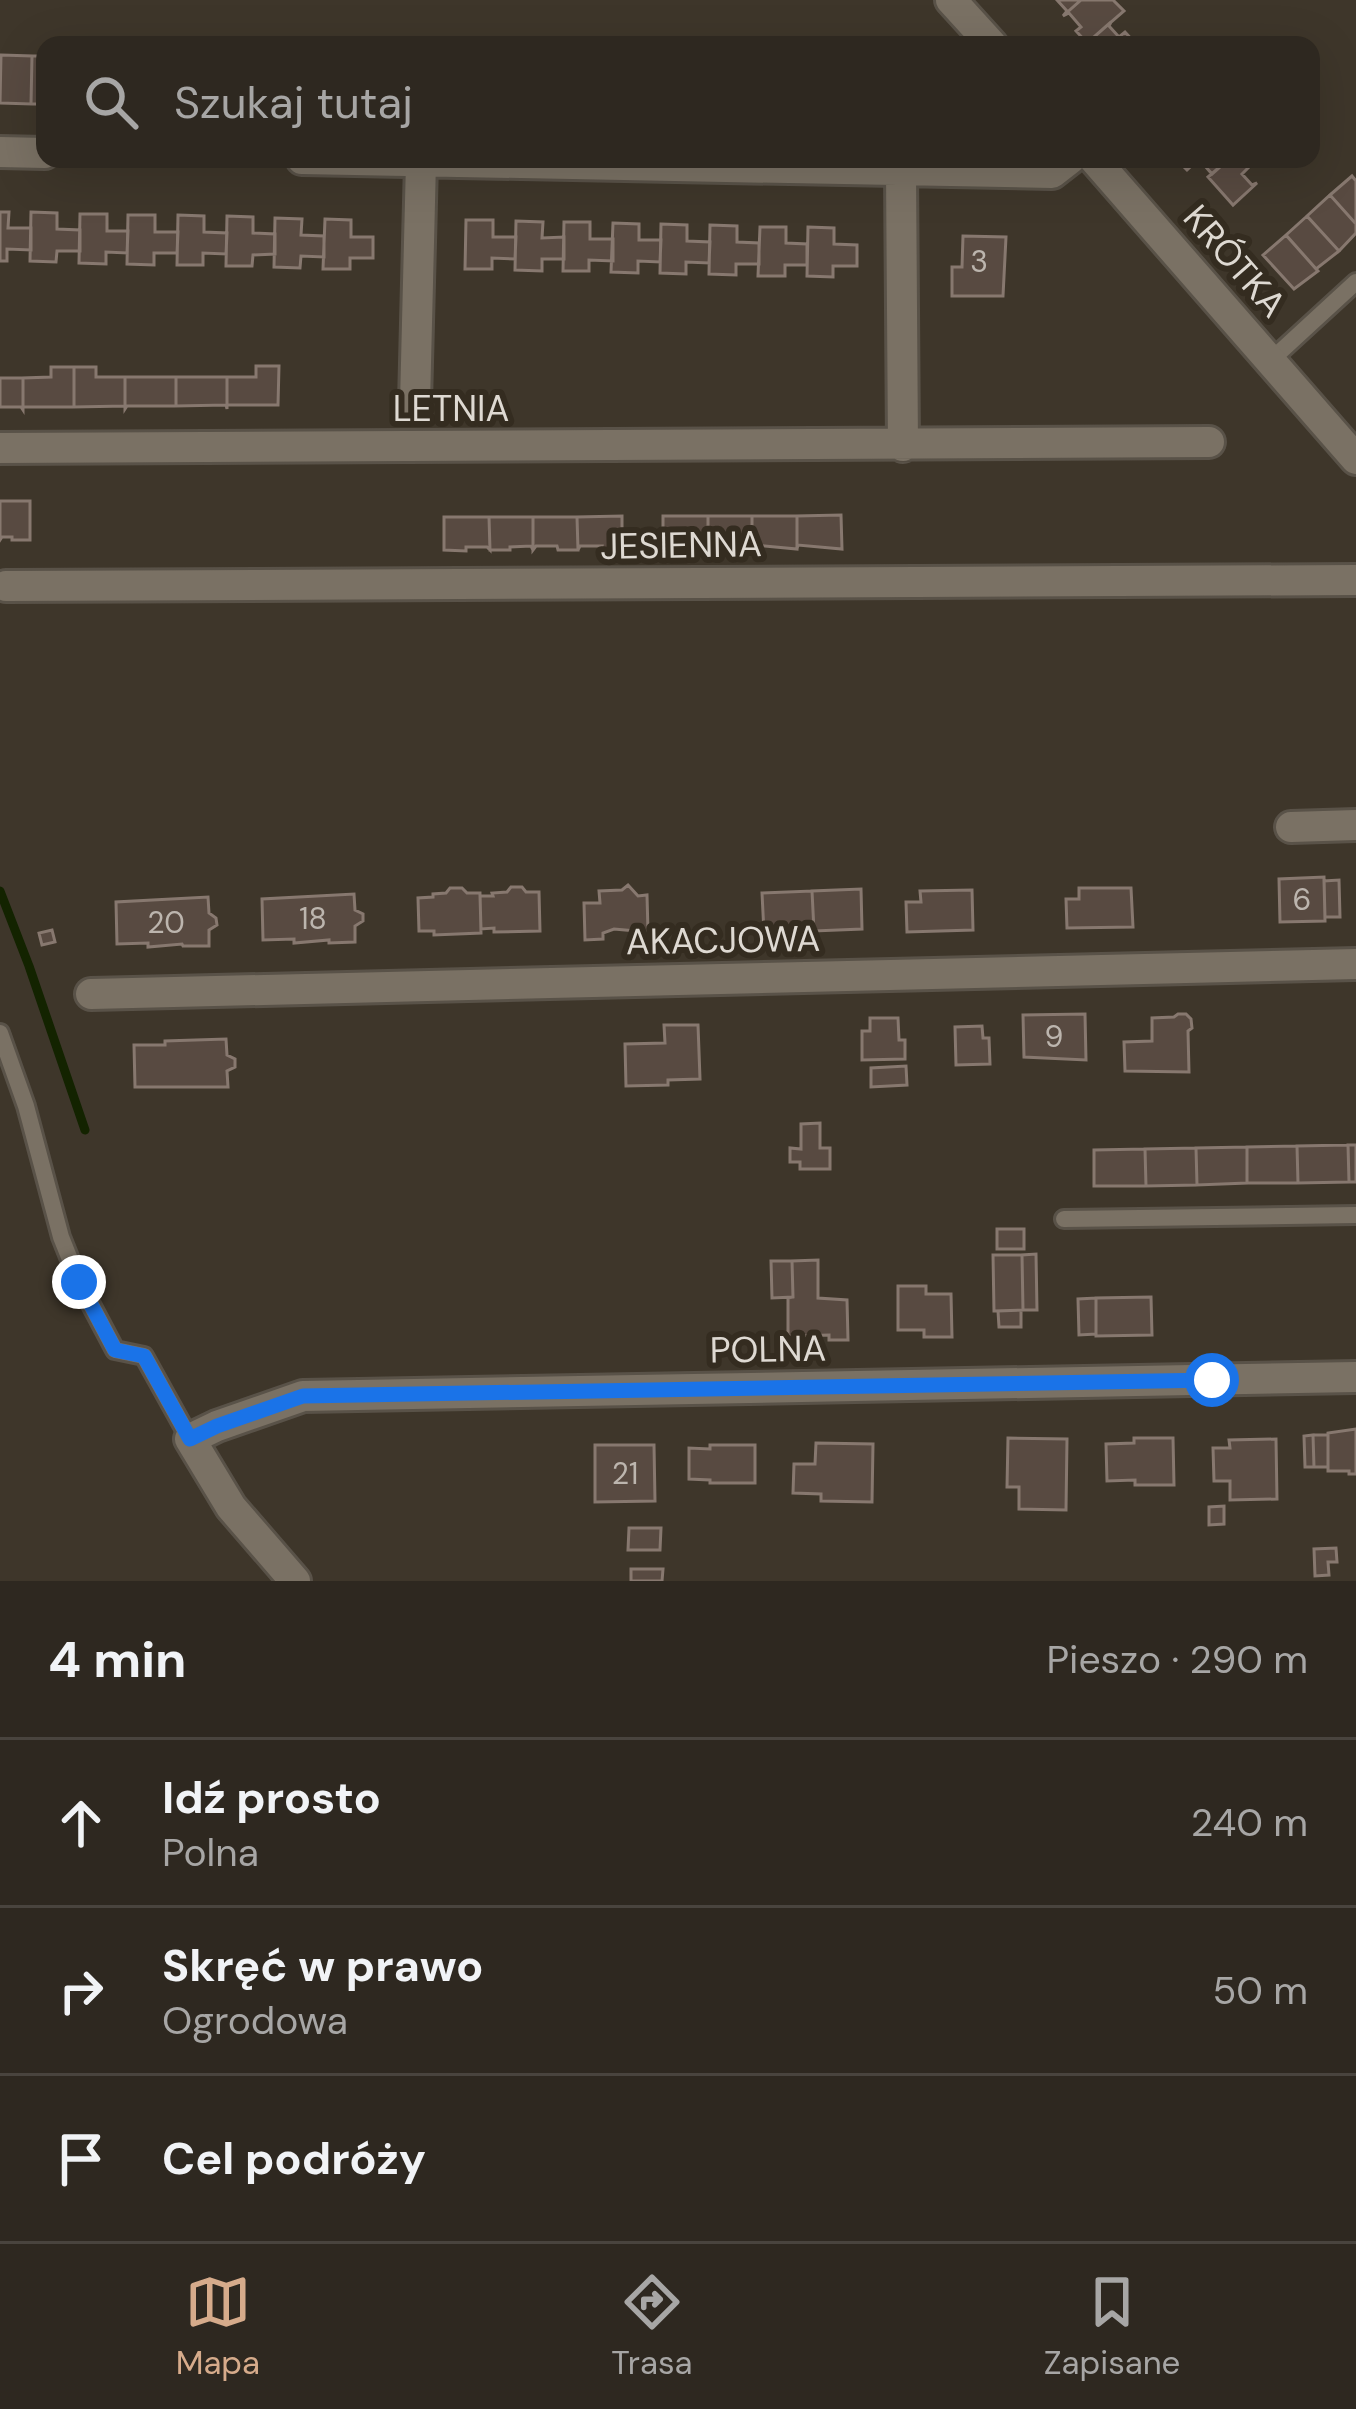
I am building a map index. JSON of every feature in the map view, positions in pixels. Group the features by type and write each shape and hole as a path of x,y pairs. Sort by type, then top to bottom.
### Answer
{"street":[{"path":"951,0 984,36"},
{"path":"0,152 36,153"},
{"path":"416,403 421,168"},
{"path":"741,168 1052,173 1058,168"},
{"name":"KRÓTKA","path":"1102,168 1356,459"},
{"path":"901,171 903,446"},
{"name":"LETNIA","path":"0,448 1209,442"},
{"name":"JESIENNA","path":"6,586 1356,580"},
{"path":"1291,827 1356,825"},
{"name":"AKACJOWA","path":"91,994 1356,964"},
{"name":"POLNA","path":"190,1439 303,1396 1356,1377"},
{"path":"190,1439 231,1507 295,1581"}],"lane":[{"name":"KRÓTKA","path":"1270,361 1356,282"},
{"path":"0,1033 79,1282 115,1350 144,1356 190,1439"},
{"path":"1064,1219 1356,1215"}],"building":[{"path":"1057,0 1081,0 1063,16 1067,11"},
{"path":"1081,0 1113,0 1124,11 1095,36 1081,36 1076,31 1081,27 1069,13 1063,16"},
{"path":"1111,22 1118,36 1095,36"},
{"path":"1,55 32,56 31,104 0,103"},
{"path":"32,56 36,56 36,104 31,104"},
{"path":"1218,168 1248,168 1242,174 1252,185 1257,183 1233,205 1208,177"},
{"path":"1352,176 1356,181 1356,224 1330,195"},
{"path":"1330,195 1356,224 1356,233 1339,251 1307,216"},
{"path":"0,212 9,212 8,228 31,228 31,250 7,249 7,261 0,261"},
{"path":"31,212 57,213 57,229 80,230 80,251 57,251 56,262 30,261"},
{"path":"80,214 107,214 107,231 128,231 127,253 106,252 106,264 79,263"},
{"path":"128,215 155,215 155,232 178,232 177,253 154,253 154,265 127,264"},
{"path":"178,215 204,216 204,232 227,233 226,254 203,253 203,265 177,265"},
{"path":"227,216 253,217 253,233 275,234 275,254 253,255 252,266 226,266"},
{"path":"1307,216 1339,251 1316,269 1286,235"},
{"path":"275,218 302,219 301,235 324,236 324,257 301,256 300,268 274,267"},
{"path":"325,219 351,220 351,237 373,237 373,258 350,258 350,269 323,269"},
{"path":"466,220 493,220 493,237 516,237 515,259 492,258 492,269 465,269"},
{"path":"516,221 543,222 542,238 564,237 564,259 542,259 542,271 515,270"},
{"path":"564,222 590,222 590,239 613,239 613,261 589,260 589,271 563,271"},
{"path":"613,223 639,224 639,240 661,240 660,262 638,261 638,273 611,272"},
{"path":"661,224 687,225 687,241 710,242 709,263 686,262 686,274 660,273"},
{"path":"710,225 737,226 737,242 759,243 759,264 736,264 736,275 709,274"},
{"path":"760,227 786,227 786,243 807,244 807,265 785,265 785,276 758,276"},
{"path":"808,227 834,228 834,244 857,245 857,266 833,266 833,277 807,276"},
{"path":"1286,235 1318,271 1294,289 1263,255"},
{"path":"963,236 1006,237 1003,296 952,296 952,267 962,267"},
{"path":"256,366 279,366 278,405 227,405 227,377 256,377"},
{"path":"51,367 74,367 74,407 23,407 23,378 51,377"},
{"path":"74,367 96,367 96,377 125,377 125,406 74,407"},
{"path":"125,377 176,377 176,406 125,409"},
{"path":"176,377 227,377 227,409 226,405 176,406"},
{"path":"0,378 23,378 23,410 0,407"},
{"path":"0,501 30,501 30,540 0,540"},
{"path":"841,515 842,549 798,545 797,549 797,516"},
{"path":"622,516 622,550 580,546 578,550 577,517"},
{"path":"663,516 708,516 708,549 663,549"},
{"path":"708,516 752,516 752,549 750,545 708,549"},
{"path":"752,516 797,516 797,549 754,545 752,549"},
{"path":"444,517 489,517 490,550 444,550"},
{"path":"489,517 533,517 533,550 531,546 490,550"},
{"path":"533,517 577,517 578,550 536,546 533,550"},
{"path":"1324,877 1325,921 1280,922 1279,879"},
{"path":"1339,880 1340,917 1325,917 1324,881"},
{"path":"628,885 638,896 647,895 648,932 614,929 603,933 603,939 585,940 584,903 600,903 599,891 622,890"},
{"path":"511,887 539,892 540,931 481,929 480,896 507,892"},
{"path":"450,888 480,893 481,933 419,931 418,898"},
{"path":"1079,888 1131,888 1133,927 1067,928 1066,899 1079,899"},
{"path":"861,889 862,929 814,931 812,891"},
{"path":"972,890 973,930 907,932 906,902 921,902 920,891"},
{"path":"812,891 814,931 764,933 762,893"},
{"path":"354,894 355,910 363,914 363,921 355,926 355,942 263,940 262,899"},
{"path":"208,897 209,913 217,925 209,930 209,946 117,944 116,902"},
{"path":"52,930 55,942 42,945 39,933"},
{"path":"1085,1014 1086,1060 1024,1057 1023,1015"},
{"path":"1178,1014 1191,1019 1189,1072 1125,1071 1124,1042 1152,1041 1152,1018"},
{"path":"870,1018 898,1018 905,1059 862,1060 862,1031 870,1031"},
{"path":"664,1025 698,1025 700,1079 626,1086 625,1044 665,1043"},
{"path":"982,1026 983,1038 989,1038 990,1064 956,1065 955,1027"},
{"path":"226,1039 227,1055 235,1059 235,1067 227,1071 228,1087 135,1087 134,1045"},
{"path":"906,1066 907,1085 871,1087 871,1068"},
{"path":"820,1123 820,1148 830,1148 830,1169 800,1169 800,1162 790,1162 790,1148 801,1149 801,1124"},
{"path":"1348,1145 1349,1182 1298,1183 1297,1146"},
{"path":"1348,1145 1356,1145 1356,1182 1349,1182"},
{"path":"1297,1146 1298,1183 1247,1183 1247,1147"},
{"path":"1247,1147 1247,1183 1197,1185 1196,1148"},
{"path":"1196,1148 1197,1185 1146,1186 1145,1149"},
{"path":"1145,1149 1146,1186 1094,1186 1094,1150"},
{"path":"997,1229 1024,1229 1024,1249 997,1249"},
{"path":"1036,1254 1037,1310 1023,1310 1022,1255"},
{"path":"993,1255 1022,1255 1023,1310 994,1311"},
{"path":"818,1260 818,1298 847,1300 848,1340 829,1340 829,1335 788,1336 792,1261"},
{"path":"771,1261 792,1261 793,1297 772,1298"},
{"path":"898,1286 926,1286 926,1294 951,1294 952,1337 898,1330"},
{"path":"1151,1297 1152,1335 1096,1336 1096,1298"},
{"path":"1096,1298 1096,1334 1079,1335 1078,1299"},
{"path":"1021,1310 1021,1327 999,1327 998,1311"},
{"path":"1356,1429 1356,1474 1328,1471 1328,1433"},
{"path":"1313,1435 1328,1435 1328,1467 1314,1467"},
{"path":"1313,1435 1314,1467 1305,1467 1304,1436"},
{"path":"1008,1438 1067,1439 1066,1510 1019,1509 1019,1487 1007,1487"},
{"path":"1134,1438 1173,1438 1174,1485 1107,1481 1106,1444 1134,1443"},
{"path":"1276,1439 1277,1499 1230,1500 1230,1481 1214,1481 1213,1448 1230,1448 1229,1440"},
{"path":"816,1443 873,1444 872,1502 821,1501 821,1494 793,1493 794,1464 815,1464"},
{"path":"595,1445 654,1445 655,1501 595,1502"},
{"path":"710,1445 755,1445 755,1483 689,1479 689,1448 710,1449"},
{"path":"1224,1506 1224,1524 1209,1525 1209,1507"},
{"path":"629,1528 661,1528 660,1550 628,1550"},
{"path":"1336,1548 1337,1562 1328,1562 1329,1575 1315,1576 1314,1549"},
{"path":"631,1569 663,1569 662,1581 631,1581"}],"waterway":[{"path":"0,891 85,1130"}],"route":[{"path":"79,1282 115,1350 144,1356 190,1439 303,1396 1212,1380"}]}
